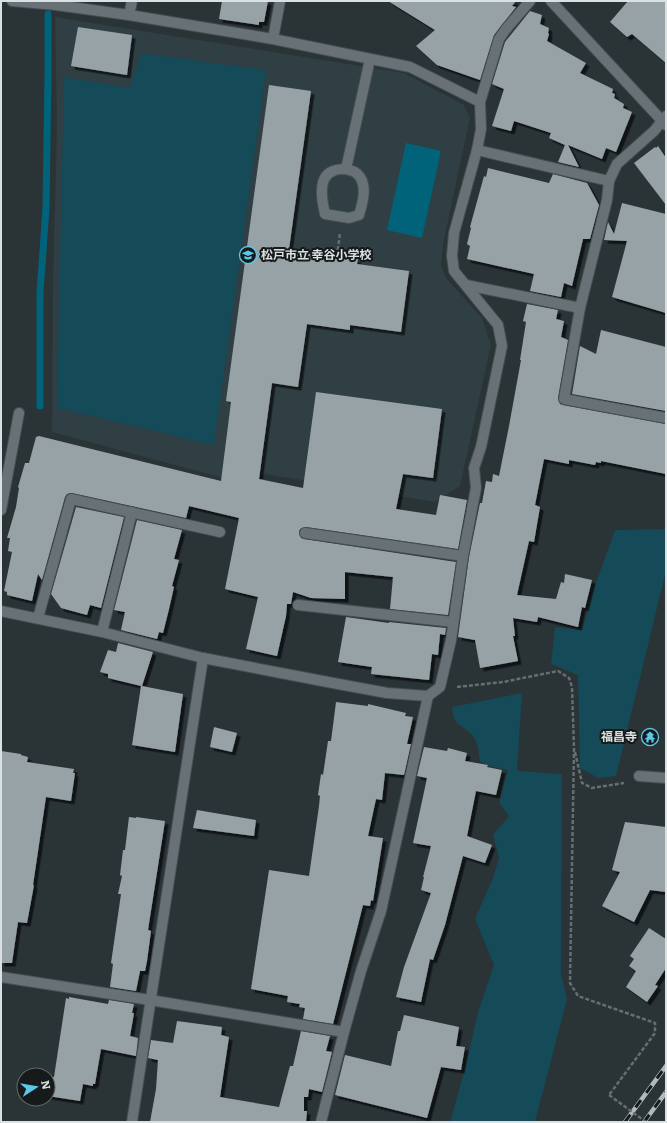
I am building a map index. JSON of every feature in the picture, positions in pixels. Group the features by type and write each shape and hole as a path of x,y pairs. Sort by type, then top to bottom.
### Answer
{"street":[{"path":"12,1 56,5 129,15 272,39 410,67 480,102"},
{"path":"129,15 132,1"},
{"path":"272,39 280,1"},
{"path":"1,610 102,632 203,658 387,693 428,696 440,687 451,640 476,488 474,468 481,447 502,346 498,325 454,271 452,256 454,233 477,150 481,129 480,102 499,39 530,1"},
{"path":"551,1 665,120 617,164 609,181 607,200 580,308 564,399 666,418"},
{"path":"346,169 370,59"},
{"path":"477,150 609,181"},
{"path":"346,169 356,172 364,184 363,202 359,215 349,218 326,214 321,199 324,180 332,171 346,169"},
{"path":"466,285 580,308"},
{"path":"1,510 19,413"},
{"path":"38,618 71,499 220,532"},
{"path":"102,632 132,512"},
{"path":"304,533 464,556"},
{"path":"298,605 453,622"},
{"path":"132,1122 203,658"},
{"path":"321,1122 361,971 381,911 428,696"},
{"path":"638,776 666,778"},
{"path":"1,977 344,1032"}],"path":[{"path":"337,256 342,217"},
{"path":"440,687 451,688 503,682 558,671 569,678 572,687 574,749 570,983 578,996 655,1023 655,1033 609,1095 646,1122"},
{"path":"574,749 582,783 592,788 625,783 638,776"}],"shaded area":[{"name":"松戸市立 幸谷小学校","path":"55,17 404,73 464,105 470,118 443,244 441,265 446,278 482,318 491,345 460,486 435,502 265,474 242,483 52,432 53,284 57,128"},
{"path":"141,53 266,70 214,445 57,408 64,77 130,88"},
{"path":"406,143 441,151 422,238 387,230"},
{"path":"666,529 666,571 616,776 598,778 580,768 578,675 551,664 555,627 582,630 596,583 615,530"},
{"path":"522,693 517,771 562,774 561,974 567,999 535,1122 450,1122 466,1065 478,1012 494,965 475,919 493,878 499,858 493,835 509,816 499,803 508,770 489,766 480,761 478,746 475,739 455,720 452,707"}],"building":[{"path":"222,1 268,1 264,22 259,22 259,25 219,19"},
{"path":"388,1 516,1 512,6 516,7 494,35 480,80 437,65 416,46 435,30"},
{"path":"628,1 666,1 666,63 632,34 627,37 610,22"},
{"path":"530,11 542,15 540,24 549,28 547,41 586,63 580,73 613,89 612,93 615,94 614,98 624,104 623,108 632,112 616,152 606,148 602,159 568,145 579,167 558,162 565,145 549,138 551,133 514,121 511,131 492,126 504,89 492,84 505,42"},
{"path":"78,27 132,35 127,75 71,66"},
{"path":"269,85 311,91 289,249 358,259 357,264 409,271 401,332 350,325 350,330 307,324 298,387 272,383 259,479 303,488 316,392 442,409 433,478 403,474 396,509 436,515 440,495 467,500 458,549 306,527 300,529 299,532 301,538 304,539 456,562 448,615 390,609 393,577 345,572 345,599 311,598 293,592 291,604 287,604 286,616 277,656 246,649 258,597 225,589 239,518 189,506 186,518 72,493 67,494 65,497 42,580 38,574 32,601 7,595 7,592 4,591 12,552 8,551 10,538 7,538 16,507 18,487 25,463 29,463 36,437 39,436 221,481 231,402 226,401"},
{"path":"658,146 666,158 666,205 634,163"},
{"path":"488,168 549,183 553,174 587,183 599,205 590,239 583,239 572,286 564,283 561,297 530,291 534,274 467,259 470,246 467,244 470,227 484,176 486,177"},
{"path":"622,203 666,214 666,313 612,297 627,241 604,240 608,222 614,234"},
{"path":"527,304 558,310 556,319 564,321 561,337 568,340 558,398 560,404 666,424 666,474 601,461 601,463 596,462 595,465 569,460 569,464 544,459 535,505 540,507 534,542 529,541 517,595 556,599 561,582 564,583 565,574 592,580 585,608 582,607 578,627 538,617 537,622 513,618 515,636 513,636 518,661 480,668 475,640 458,637 469,557 480,503 482,503 486,481 492,482 493,474 499,476 521,360 526,322 523,321"},
{"path":"601,330 666,347 666,411 572,394 580,346 596,354"},
{"path":"76,507 124,517 101,608 90,605 87,615 61,608 51,594"},
{"path":"137,520 182,530 174,559 179,560 172,586 174,587 169,609 163,633 159,632 157,639 121,630 125,612 114,610"},
{"path":"346,617 389,623 446,628 445,635 440,634 438,655 432,654 429,680 371,674 372,667 338,662"},
{"path":"118,643 153,652 142,686 183,694 175,752 132,745 141,686 108,678 108,674 100,672 108,650 116,652"},
{"path":"336,702 368,706 368,704 406,713 405,716 413,717 407,744 411,744 404,775 385,773 382,800 376,799 368,836 383,838 373,901 371,900 370,906 363,905 333,1024 303,1019 305,1008 299,1007 300,1004 287,1002 288,996 251,989 269,870 309,876 319,806 320,796 318,795 321,774 323,775 328,741 331,741"},
{"path":"214,727 237,733 232,752 210,747"},
{"path":"424,747 447,751 448,748 467,753 465,761 488,765 487,767 502,770 496,795 476,791 467,836 492,845 485,863 463,856 445,925 433,960 430,959 421,1002 396,997 404,967 431,893 421,890 431,846 413,843 427,778 417,776"},
{"path":"1,751 21,754 28,757 27,762 74,769 73,773 75,773 71,801 46,797 34,885 27,923 18,922 12,963 1,963"},
{"path":"197,810 256,820 254,836 193,828"},
{"path":"129,817 165,821 148,930 151,931 147,961 145,971 140,971 136,991 110,987 113,964 111,963 121,894 118,894 122,876 120,875"},
{"path":"625,822 666,827 666,892 650,890 634,922 602,906 620,872 612,870"},
{"path":"649,928 666,939 666,968 655,985 658,986 647,1002 626,987 636,971 629,966 634,959 630,956"},
{"path":"69,997 108,1004 109,1000 134,1004 130,1036 138,1038 136,1056 101,1049 95,1084 93,1084 93,1086 83,1084 80,1101 56,1097 56,1067 66,998 69,999"},
{"path":"404,1015 459,1027 456,1046 465,1047 461,1070 441,1067 427,1118 335,1095 345,1055 391,1066 398,1031 400,1031"},
{"path":"177,1021 222,1027 221,1035 229,1037 220,1097 279,1107 290,1066 293,1066 301,1031 330,1036 326,1051 332,1052 322,1092 309,1089 308,1097 304,1097 304,1111 307,1111 306,1122 150,1122 156,1089 158,1060 148,1058 151,1040 173,1043"}],"waterway":[{"path":"40,406 40,293 46,208 48,14"}],"railway":[{"path":"625,1122 666,1066"},
{"path":"644,1122 666,1092"}],"place":[{"name":"松戸市立 幸谷小学校","path":"248,255"},
{"name":"福昌寺","path":"650,737"}]}
